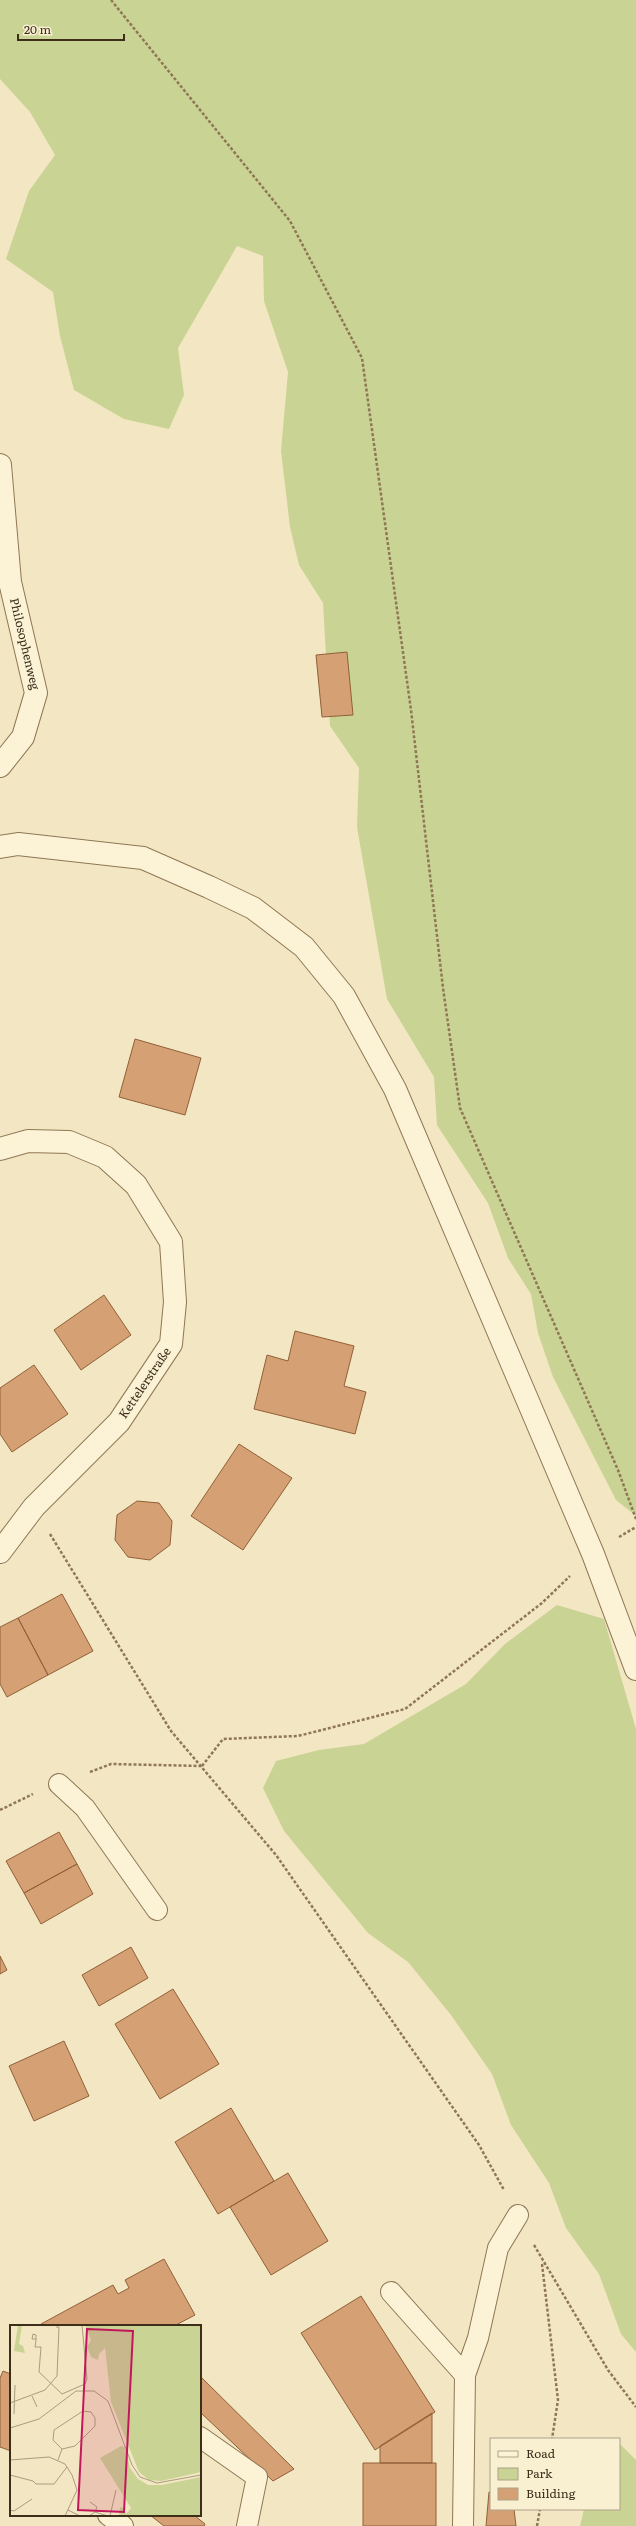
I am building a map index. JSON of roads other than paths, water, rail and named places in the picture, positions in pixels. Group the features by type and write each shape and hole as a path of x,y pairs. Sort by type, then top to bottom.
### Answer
{"street":[{"name":"Philosophenweg","path":"0,465 10,582 36,693 24,737 0,766"},
{"path":"0,848 18,844 143,858 253,908 304,947 344,996 395,1089 593,1554 636,1668"},
{"name":"Kettelerstraße","path":"0,1149 28,1141 69,1142 105,1157 136,1185 171,1242 175,1302 171,1344 119,1422 34,1507 0,1552"}],"lane":[{"path":"59,1784 85,1808 157,1910"},
{"path":"463,2526 465,2375 478,2338 498,2248 518,2215"},
{"path":"392,2292 465,2375"},
{"path":"201,2438 257,2477 246,2526"},
{"path":"109,2516 123,2526"}]}
